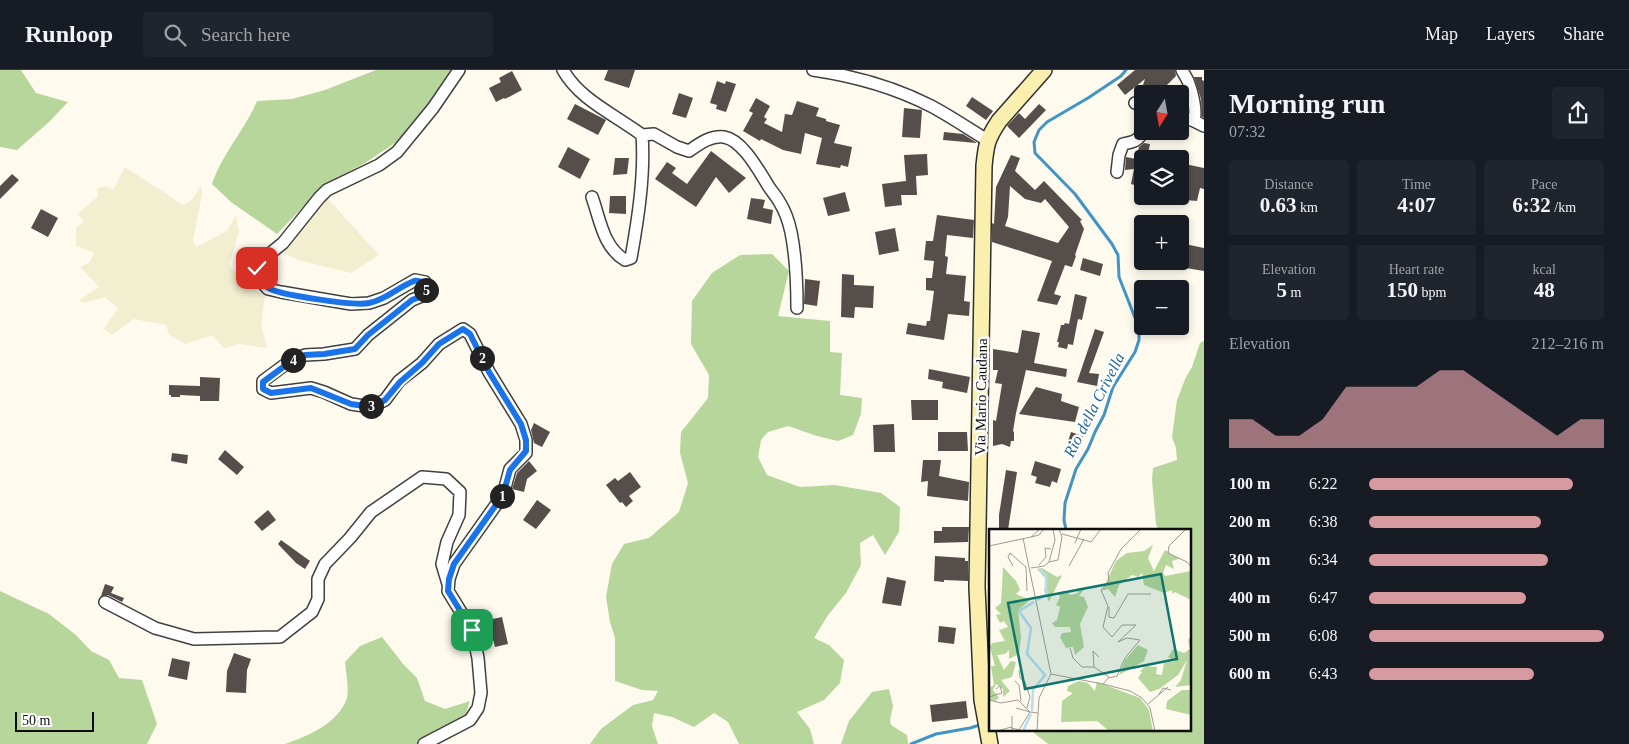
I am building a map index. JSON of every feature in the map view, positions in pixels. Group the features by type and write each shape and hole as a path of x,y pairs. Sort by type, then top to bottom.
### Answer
{"main road":[{"name":"Via Mario Caudana","path":"990,744 982,700 977,587 984,166 987,140 999,121 1044,70"}],"street":[{"path":"448,586 454,564 503,495 510,470 526,453 526,440 521,424 489,372 470,334 463,329 439,344 422,363 400,382 385,400 371,407 351,404 311,388 271,393 263,389 263,382 290,362 305,355 355,349 368,335 405,305 422,296 427,288 425,282 415,280 384,298 369,303 351,304 268,289 258,278 257,268 267,256 283,244 327,190 379,165 397,152 428,114 459,70"},
{"path":"563,70 569,80 582,94 642,134 654,134 677,147 690,151 712,138 725,137 741,147 755,163 781,204 790,230 796,274 797,308"},
{"path":"813,70 837,73 879,84 932,106 987,140"},
{"path":"1182,70 1188,79 1195,117 1199,124"},
{"path":"592,197 607,242 616,255 625,260 631,258 642,173 642,134"},
{"path":"1117,172 1119,155 1123,144 1136,140"},
{"path":"105,602 155,628 194,639 280,637 312,612 318,599 318,579 325,564 372,512 422,477 446,478 460,492 459,514 447,542 442,564 448,591 472,630 478,658 480,693 478,708 470,720 424,744"}],"shaded area":[{"path":"125,167 183,205 191,201 201,186 202,194 193,241 196,247 227,231 236,215 239,232 229,265 234,272 249,275 251,288 265,296 261,323 267,348 240,344 224,348 213,336 186,344 169,335 166,325 134,319 112,335 104,329 118,308 105,297 83,303 79,300 99,287 80,267 90,262 94,253 76,246 76,228 84,222 78,214 98,196 97,189 105,186 113,190"},
{"path":"328,199 379,255 351,273 298,260 282,252 320,205"}],"green space":[{"path":"0,70 21,70 36,93 68,102 49,122 17,150 0,147"},
{"path":"376,70 457,70 417,121 398,141 365,163 324,185 277,234 231,202 212,184 216,173 257,101 292,99 325,90"},
{"path":"772,254 789,271 778,316 830,321 830,352 842,353 840,395 862,398 861,414 853,435 838,441 788,426 768,432 761,440 758,457 767,475 800,487 835,485 881,493 900,507 899,532 885,555 873,535 860,543 861,565 846,593 828,615 814,638 829,645 844,660 840,683 824,700 797,712 810,729 814,744 739,744 728,722 714,713 694,727 672,717 654,713 652,726 658,744 590,744 601,729 633,705 653,700 658,691 642,690 615,681 615,638 606,597 612,564 624,544 649,538 679,512 688,483 680,453 681,432 708,398 709,375 691,344 692,301 712,273 740,255"},
{"path":"1204,341 1204,744 1048,744 1034,732 1192,732 1192,529 1158,529 1152,480 1153,468 1177,460 1176,448 1172,437 1177,400 1192,367 1200,343"},
{"path":"0,591 49,614 76,635 91,651 109,660 119,678 142,680 157,724 147,744 0,744"},
{"path":"382,637 417,678 425,701 445,709 470,701 464,719 434,744 285,744 321,728 337,715 348,695 345,662 360,646"},
{"path":"889,689 893,706 890,720 891,725 907,735 908,744 841,744 849,721 872,692"}],"building":[{"path":"608,70 635,70 629,88 604,80"},
{"path":"1135,70 1175,70 1176,76 1167,85 1143,85 1145,79 1138,85 1134,85 1134,88 1125,95 1117,85"},
{"path":"512,71 522,90 496,102 489,88 501,82 499,78"},
{"path":"1194,77 1202,77 1204,81 1204,118 1202,117 1201,99"},
{"path":"717,81 725,84 726,81 736,84 726,112 716,109 717,105 710,103"},
{"path":"679,93 693,98 686,118 672,114"},
{"path":"972,97 993,111 986,120 966,106"},
{"path":"756,98 770,106 764,117 767,119 764,123 782,132 785,114 792,115 797,101 819,108 816,116 840,125 834,143 852,147 848,167 841,165 840,168 816,164 822,138 805,133 801,154 783,150 761,139 760,141 743,131 753,113 749,111"},
{"path":"575,104 606,120 598,135 567,119"},
{"path":"1039,104 1046,110 1019,138 1007,126 1019,113 1025,119"},
{"path":"904,108 922,110 920,138 902,137"},
{"path":"944,132 963,134 977,143 943,140"},
{"path":"1144,143 1150,144 1149,150 1138,150"},
{"path":"568,147 590,159 580,179 558,167"},
{"path":"711,151 746,178 729,193 716,177 696,207 655,179 667,162 676,168 672,173 687,184"},
{"path":"927,154 928,175 916,176 917,195 901,195 902,205 885,207 882,184 906,181 904,155"},
{"path":"1011,155 1020,158 1015,171 1035,190 1044,181 1082,220 1080,221 1084,229 1072,267 1065,265 1054,294 1061,296 1057,305 1037,301 1052,261 992,242 996,187","holes":["1010,186 1025,199 1041,203 1045,199 1069,227 1058,243 1005,226 1008,217"]},
{"path":"1126,157 1134,159 1134,169 1125,170"},
{"path":"615,158 629,158 627,174 613,175"},
{"path":"1189,165 1204,168 1204,189 1200,188 1197,201 1189,200"},
{"path":"1134,169 1134,185 1131,184"},
{"path":"12,174 19,180 0,199 0,186"},
{"path":"845,192 850,211 828,216 823,198"},
{"path":"610,196 626,196 626,214 609,213"},
{"path":"751,198 765,200 763,208 773,210 771,224 747,219"},
{"path":"41,209 58,218 48,237 31,228"},
{"path":"937,215 974,220 973,238 947,235 945,256 948,257 946,274 966,276 964,301 970,302 969,316 948,314 944,340 906,334 908,323 926,326 927,321 930,321 934,291 926,290 926,278 932,278 934,261 924,260 926,241 933,241"},
{"path":"895,228 899,251 879,255 875,232"},
{"path":"1189,245 1204,248 1204,271 1189,268"},
{"path":"1083,258 1103,264 1100,276 1080,270"},
{"path":"842,274 854,275 854,285 874,286 873,308 855,307 854,318 841,317"},
{"path":"805,279 820,281 817,306 804,304"},
{"path":"1075,294 1087,297 1082,320 1078,319 1073,345 1068,344 1067,349 1058,347 1059,342 1057,342 1061,325 1069,324"},
{"path":"1095,329 1104,332 1089,373 1099,374 1097,386 1077,382"},
{"path":"1022,330 1040,333 1034,363 1067,369 1066,377 1026,370 1016,413 1013,431 1014,441 1011,441 1010,447 1002,444 993,446 993,420 996,421 1002,384 995,383 998,370 993,370 993,349 1018,353"},
{"path":"929,369 970,377 967,393 942,388 943,382 928,379"},
{"path":"200,377 220,378 219,401 200,401 200,396 180,395 180,397 171,397 169,395 169,385 200,386"},
{"path":"1036,387 1062,394 1061,401 1079,407 1075,422 1019,414"},
{"path":"911,400 938,400 938,420 912,420"},
{"path":"534,423 550,432 542,447 534,443 531,430"},
{"path":"894,424 895,452 874,452 873,425"},
{"path":"938,432 967,432 968,451 938,451"},
{"path":"1071,432 1083,436 1077,454 1065,451"},
{"path":"225,450 244,467 237,475 218,459"},
{"path":"172,453 188,455 187,464 171,461"},
{"path":"923,460 941,460 939,476 969,482 968,501 927,496 928,481 921,482"},
{"path":"529,461 537,471 527,479 524,492 512,489 517,473"},
{"path":"1035,461 1061,469 1057,483 1052,481 1050,487 1035,483 1037,477 1031,475"},
{"path":"1006,470 1017,472 1008,529 999,529 999,515"},
{"path":"630,472 641,487 629,496 633,501 626,507 622,502 620,503 606,485 615,478 618,481"},
{"path":"537,500 551,510 536,529 523,520"},
{"path":"268,510 276,520 262,531 254,522"},
{"path":"942,527 969,527 968,542 934,543 934,531 942,531"},
{"path":"281,540 310,561 305,569 296,563 278,544"},
{"path":"935,556 965,558 965,561 968,561 968,581 934,581"},
{"path":"887,577 906,581 901,606 882,603"},
{"path":"105,584 114,587 111,593 124,598 122,602 108,595 101,596"},
{"path":"502,617 508,644 495,647 488,620"},
{"path":"939,626 956,628 954,644 938,642"},
{"path":"234,653 251,659 247,670 246,693 226,692 227,671"},
{"path":"172,658 190,662 187,680 168,676"},
{"path":"966,701 968,718 932,722 930,705"}],"waterway":[{"name":"Rio della Crivella","path":"1066,529 1064,520 1065,503 1076,469 1104,415 1113,387 1135,352 1139,340 1139,328 1119,277 1118,255 1112,244 1075,194 1035,153 1034,142 1039,130 1047,122 1088,98 1121,76 1126,70"},
{"name":"Rio della Crivella","path":"911,744 936,734 983,724"}],"route":[{"path":"257,268 258,278 268,289 351,304 369,303 384,298 415,280 425,282 427,288 422,296 412,300 368,335 355,349 305,355 290,362 263,382 263,389 271,393 311,388 351,404 371,407 385,400 400,382 422,363 439,344 463,329 470,334 489,372 521,424 526,440 526,453 510,470 503,495 454,564 449,579 448,591 472,630"}]}
